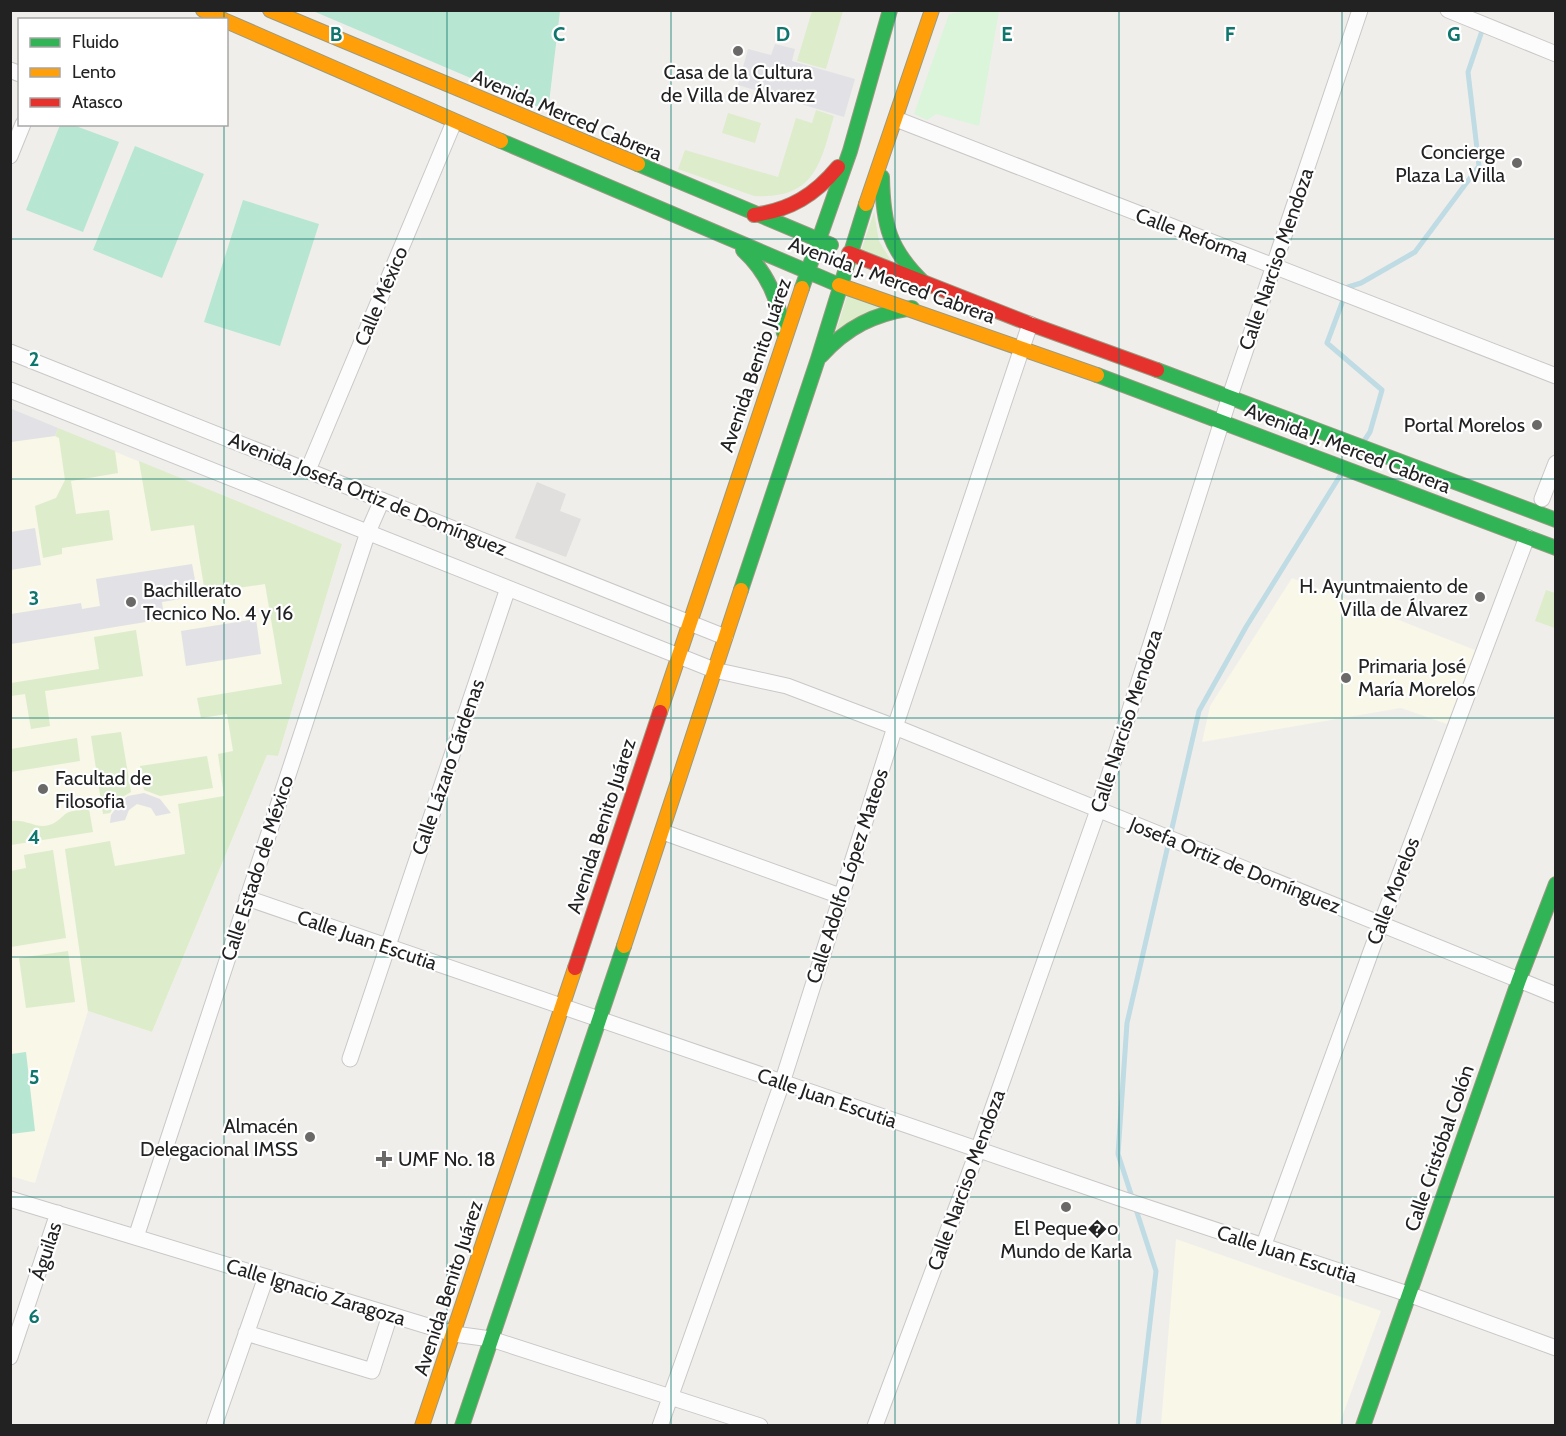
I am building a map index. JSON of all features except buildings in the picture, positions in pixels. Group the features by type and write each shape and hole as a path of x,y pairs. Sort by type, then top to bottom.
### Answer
{"main road":[{"name":"Avenida J. Merced Cabrera","path":"202,10 220,18"},
{"name":"Avenida Merced Cabrera","path":"270,10 753,215 849,253"},
{"name":"Avenida Benito Juárez","path":"422,1425 784,338 849,151 890,10"},
{"path":"462,1425 663,832 714,669 818,359 849,253 932,10"},
{"name":"Avenida J. Merced Cabrera","path":"228,21 454,122 735,243 839,285 1022,347 1350,468 1556,548"},
{"path":"339,69 351,45"},
{"path":"753,215 773,213 800,204 821,188 849,151"},
{"path":"882,159 882,209 889,237 904,266 925,284"},
{"path":"735,243 768,275 780,302 784,338"},
{"name":"Avenida J. Merced Cabrera","path":"849,253 1030,324 1230,396 1556,520"},
{"path":"818,359 859,321 887,311 912,308"},
{"path":"1350,468 1360,445"},
{"name":"Calle Cristóbal Colón","path":"1363,1425 1519,980 1556,884"}],"street":[{"name":"Calle Narciso Mendoza","path":"875,1425 978,1150 1098,810 1230,396 1360,10"},
{"path":"1448,10 1556,54"},
{"name":"Calle Reforma","path":"896,119 1556,376"},
{"name":"Calle México","path":"308,470 454,122"},
{"path":"10,156 22,126"},
{"name":"Calle Adolfo López Mateos","path":"660,1425 782,1083 895,727 1030,324"},
{"name":"Avenida Josefa Ortiz de Domínguez","path":"10,352 725,637"},
{"name":"Avenida Josefa Ortiz de Domínguez","path":"10,390 714,669"},
{"path":"1542,499 1556,463"},
{"name":"Calle Estado de México","path":"136,1237 368,532 382,500"},
{"name":"Calle Morelos","path":"1263,1247 1381,924 1527,537"},
{"name":"Calle Lázaro Cárdenas","path":"350,1059 508,588"},
{"name":"Josefa Ortiz de Domínguez","path":"714,669 787,686 895,727 1556,995"},
{"path":"663,832 840,896"},
{"name":"Calle Juan Escutia","path":"247,898 1146,1208 1408,1294 1556,1348"},
{"name":"Calle Ignacio Zaragoza","path":"10,1199 454,1334 491,1339 760,1425"},
{"name":"Águilas","path":"10,1357 58,1213"},
{"path":"214,1425 266,1277"},
{"path":"246,1333 372,1371 390,1315"}],"shaded area":[{"path":"775,44 795,49 792,61 855,79 844,117 738,85 748,49 771,55"},
{"path":"10,409 342,544 278,756 267,755 152,1032 88,1011 35,1183 10,1176"},
{"path":"12,409 58,428 55,436 11,442"},
{"path":"537,482 566,494 560,511 581,519 566,557 515,538"},
{"path":"35,528 41,565 11,570 11,532"},
{"path":"192,564 198,596 162,602 164,619 11,644 11,614 81,603 82,609 100,606 96,579"},
{"name":"Primaria José María Morelos","path":"1292,578 1475,650 1447,724 1401,708 1202,742 1210,706"},
{"path":"256,619 261,654 186,666 181,631"},
{"path":"144,793 160,799 171,813 156,816 151,808 137,804 129,810 125,820 110,823 111,815 121,801 128,796"},
{"path":"1176,1239 1381,1311 1339,1425 1161,1425"}],"green space":[{"path":"313,11 560,11 548,111"},
{"path":"812,11 843,11 826,69 797,61"},
{"path":"968,11 999,11 979,126 936,114 927,120 914,114 949,14"},
{"path":"816,110 834,116 824,150 812,175 790,192 754,196 678,169 685,150 778,177 796,118 812,123"},
{"path":"728,113 761,123 755,143 722,133"},
{"path":"60,126 76,126 119,142 83,232 26,210"},
{"path":"135,146 204,174 162,278 93,250"},
{"path":"243,200 319,224 280,346 204,322"},
{"path":"874,212 879,241 893,264 861,251"},
{"path":"848,293 883,306 836,331"},
{"path":"58,428 115,451 118,473 71,481 76,514 109,510 113,540 62,548 62,554 43,558 35,506 56,498 65,480 59,438 55,436"},
{"path":"139,461 342,544 278,756 267,755 152,1032 88,1011 65,849 110,841 115,866 185,854 178,804 224,796 218,754 233,751 227,714 201,718 197,698 282,684 265,584 205,593 194,525 151,531"},
{"path":"1546,590 1555,593 1555,628 1535,621"},
{"path":"136,630 143,676 45,691 50,726 31,729 25,694 11,696 11,683 99,669 94,637"},
{"path":"121,732 131,792 119,799 110,813 103,814 91,736"},
{"path":"77,738 80,761 11,772 11,749"},
{"path":"207,756 213,788 160,796 144,790 140,766"},
{"path":"89,809 93,832 11,845 11,821 44,826 55,823 69,812"},
{"path":"53,850 66,938 11,947 11,871 26,868 24,855"},
{"path":"68,951 75,1002 26,1008 19,958"},
{"path":"26,1052 35,1131 11,1134 11,1054"}],"waterway":[{"path":"1364,441 1370,432 1382,390 1327,343 1348,287 1361,283 1415,252 1479,166 1468,72 1483,28"},
{"path":"1138,1426 1156,1271 1118,1154 1127,1023 1199,711 1246,627 1343,471"}],"traffic: fast":[{"path":"802,288 850,151 890,10"},
{"path":"501,141 839,285"},
{"path":"638,164 831,245"},
{"path":"882,177 884,209 890,236 903,260 925,284"},
{"path":"741,590 818,359 866,204"},
{"path":"743,250 759,268 771,287 784,333"},
{"path":"821,356 841,337 862,323 885,314 912,308"},
{"path":"1157,370 1556,520"},
{"path":"1097,375 1556,548"},
{"path":"1363,1426 1519,980 1556,884"},
{"path":"462,1426 624,946"}],"traffic: slow":[{"path":"203,10 220,18"},
{"path":"270,10 638,164"},
{"path":"866,204 932,10"},
{"path":"228,22 501,141"},
{"path":"839,285 1097,375"},
{"path":"660,712 802,288"},
{"path":"624,946 741,590"},
{"path":"422,1426 575,968"}],"traffic: jam":[{"path":"754,215 767,213 801,200 820,186 838,167"},
{"path":"849,253 1030,324 1157,370"},
{"path":"575,968 660,712"}],"place":[{"name":"Casa de la Cultura de Villa de Álvarez","path":"738,51"},
{"name":"Concierge Plaza La Villa","path":"1517,163"},
{"name":"Portal Morelos","path":"1537,425"},
{"name":"H. Ayuntmaiento de Villa de Álvarez","path":"1480,597"},
{"name":"Bachillerato Tecnico No. 4 y 16","path":"131,602"},
{"name":"Primaria José María Morelos","path":"1346,678"},
{"name":"Facultad de Filosofia","path":"43,789"},
{"name":"Almacén Delegacional IMSS","path":"310,1137"},
{"name":"UMF No. 18","path":"384,1159"},
{"name":"El Peque�o Mundo de Karla","path":"1066,1207"}]}
